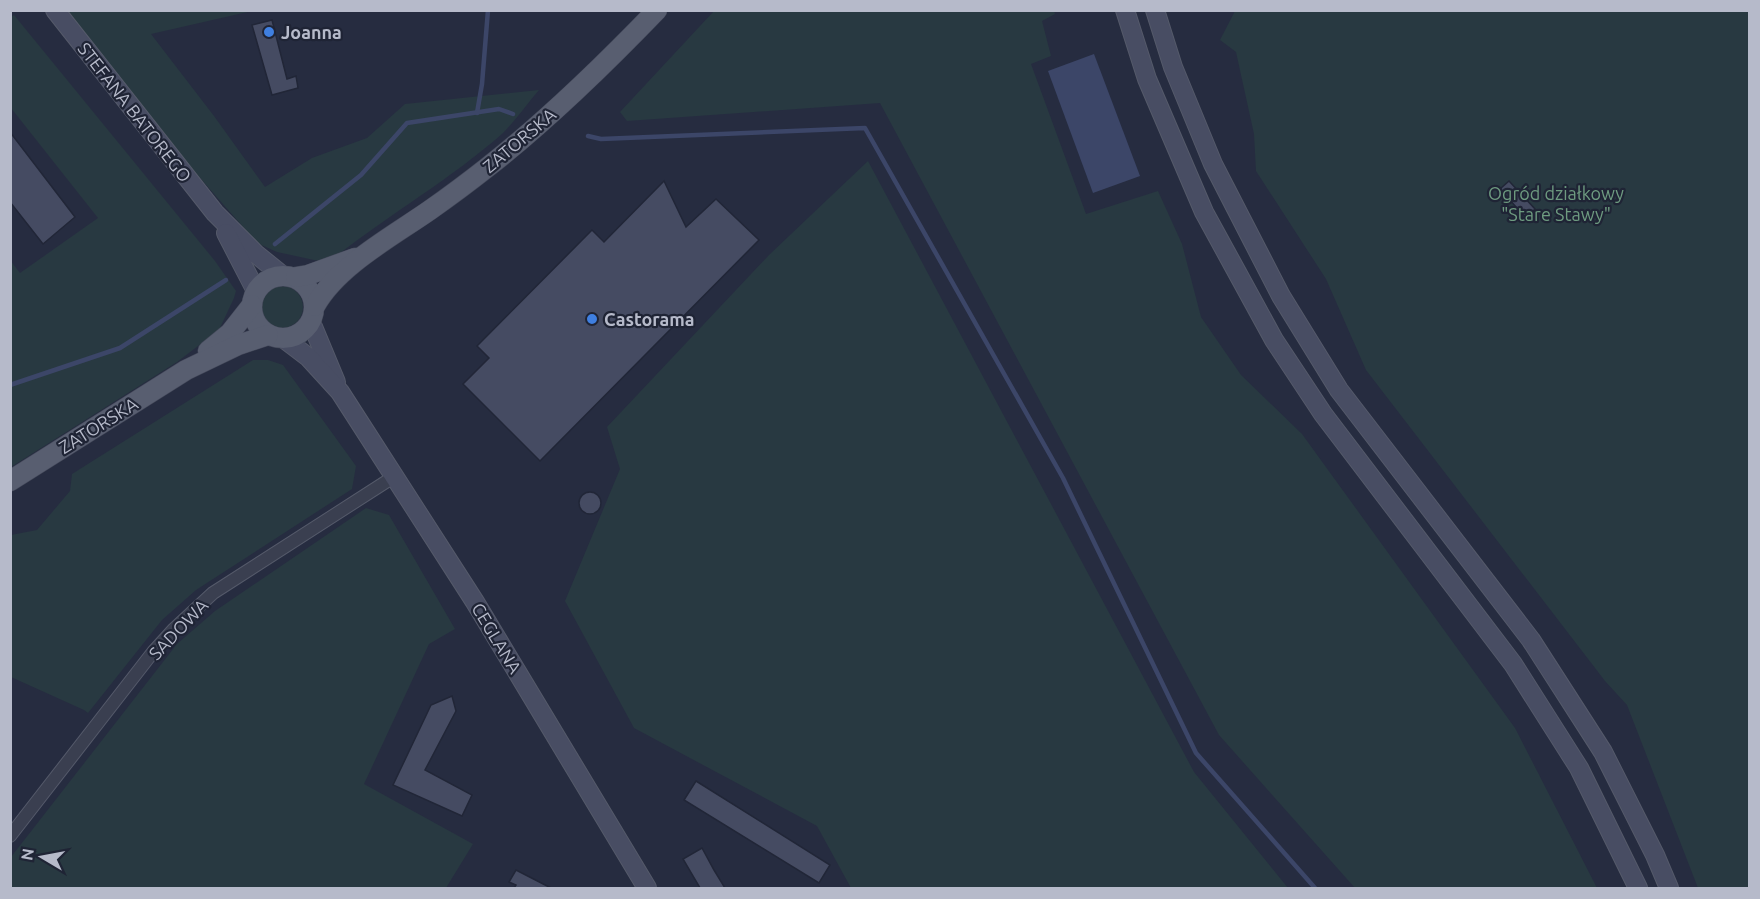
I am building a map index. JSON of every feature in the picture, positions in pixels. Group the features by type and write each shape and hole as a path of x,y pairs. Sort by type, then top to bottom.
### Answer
{"main road":[{"name":"STEFANA BATOREGO","path":"55,10 215,213 256,254 289,276"},
{"name":"ZATORSKA","path":"313,314 327,289 366,254 441,203 549,116 606,63 657,10"},
{"path":"1125,10 1151,88 1204,212 1274,340 1323,414 1513,664 1579,768 1638,888"},
{"path":"1155,10 1173,67 1213,164 1281,296 1339,390 1531,640 1603,752 1655,855 1669,888"},
{"name":"STEFANA BATOREGO","path":"215,213 254,298"},
{"name":"ZATORSKA","path":"289,276 308,275 366,254"},
{"path":"289,276 309,289 313,314 299,334 276,336 256,322 254,298 263,283 272,277 289,276"},
{"name":"ZATORSKA","path":"186,370 230,333 254,298"},
{"name":"CEGLANA","path":"313,314 340,392"},
{"name":"ZATORSKA","path":"10,481 186,370 245,342 276,336"},
{"name":"CEGLANA","path":"276,336 308,357 340,392 481,612 647,888"}],"street":[{"name":"SADOWA","path":"10,837 153,652 173,630 213,593 395,476"}],"green space":[{"path":"65,11 252,11 151,34 265,187 312,158 367,138 405,104 539,90 503,133 439,183 328,263 277,252 257,243 166,139"},
{"path":"714,11 1054,11 1055,14 1042,21 1051,56 1031,64 1086,214 1158,191 1182,244 1201,317 1241,375 1302,434 1515,728 1597,888 1355,888 1219,735 880,103 627,121 620,112"},
{"name":"Ogród działkowy \"Stare Stawy\"","path":"1235,11 1749,11 1749,888 1698,888 1627,705 1605,681 1366,370 1326,279 1256,171 1254,134 1236,52 1220,40"},
{"path":"14,15 215,261 236,291 219,330 177,362 11,467 10,260 20,273 98,218 11,108 10,18"},
{"path":"868,161 1194,772 1288,888 851,888 817,826 634,728 565,601 620,469 607,427 769,255"},
{"path":"282,286 290,287 297,292 302,299 302,315 297,322 290,327 282,328 274,327 267,322 262,315 261,307 262,299 267,292 274,287"},
{"path":"253,360 268,360 283,365 356,466 352,489 196,590 162,620 88,713 11,677 11,535 37,530 70,491 72,474"},
{"path":"366,508 389,515 455,629 429,644 364,784 473,844 446,888 11,888 11,857 177,644 215,611"}],"water":[{"path":"1094,54 1140,176 1093,193 1048,71"}],"building":[{"path":"272,20 287,79 296,76 298,88 272,95 252,25"},
{"path":"10,132 75,217 43,244 10,202"},
{"name":"Castorama","path":"664,181 686,227 716,199 759,240 540,461 463,384 489,358 477,346 592,230 604,242"},
{"path":"1509,181 1535,209 1526,218 1500,189"},
{"path":"590,492 598,495 601,503 598,511 590,514 582,511 579,503 582,495"},
{"path":"452,696 456,711 425,770 472,795 462,816 393,785 431,705"},
{"path":"696,781 830,865 819,883 684,800"},
{"path":"702,848 725,888 700,888 683,859"},
{"path":"516,870 551,888 514,888 516,885 509,882"}],"waterway":[{"path":"477,113 482,84 488,10"},
{"path":"275,244 361,175 407,123 499,109 513,114"},
{"path":"588,136 601,139 865,128 1063,478 1196,753 1315,888"},
{"path":"10,385 120,348 226,280"}],"place":[{"name":"Joanna","path":"269,32"},
{"name":"Castorama","path":"592,319"}]}
